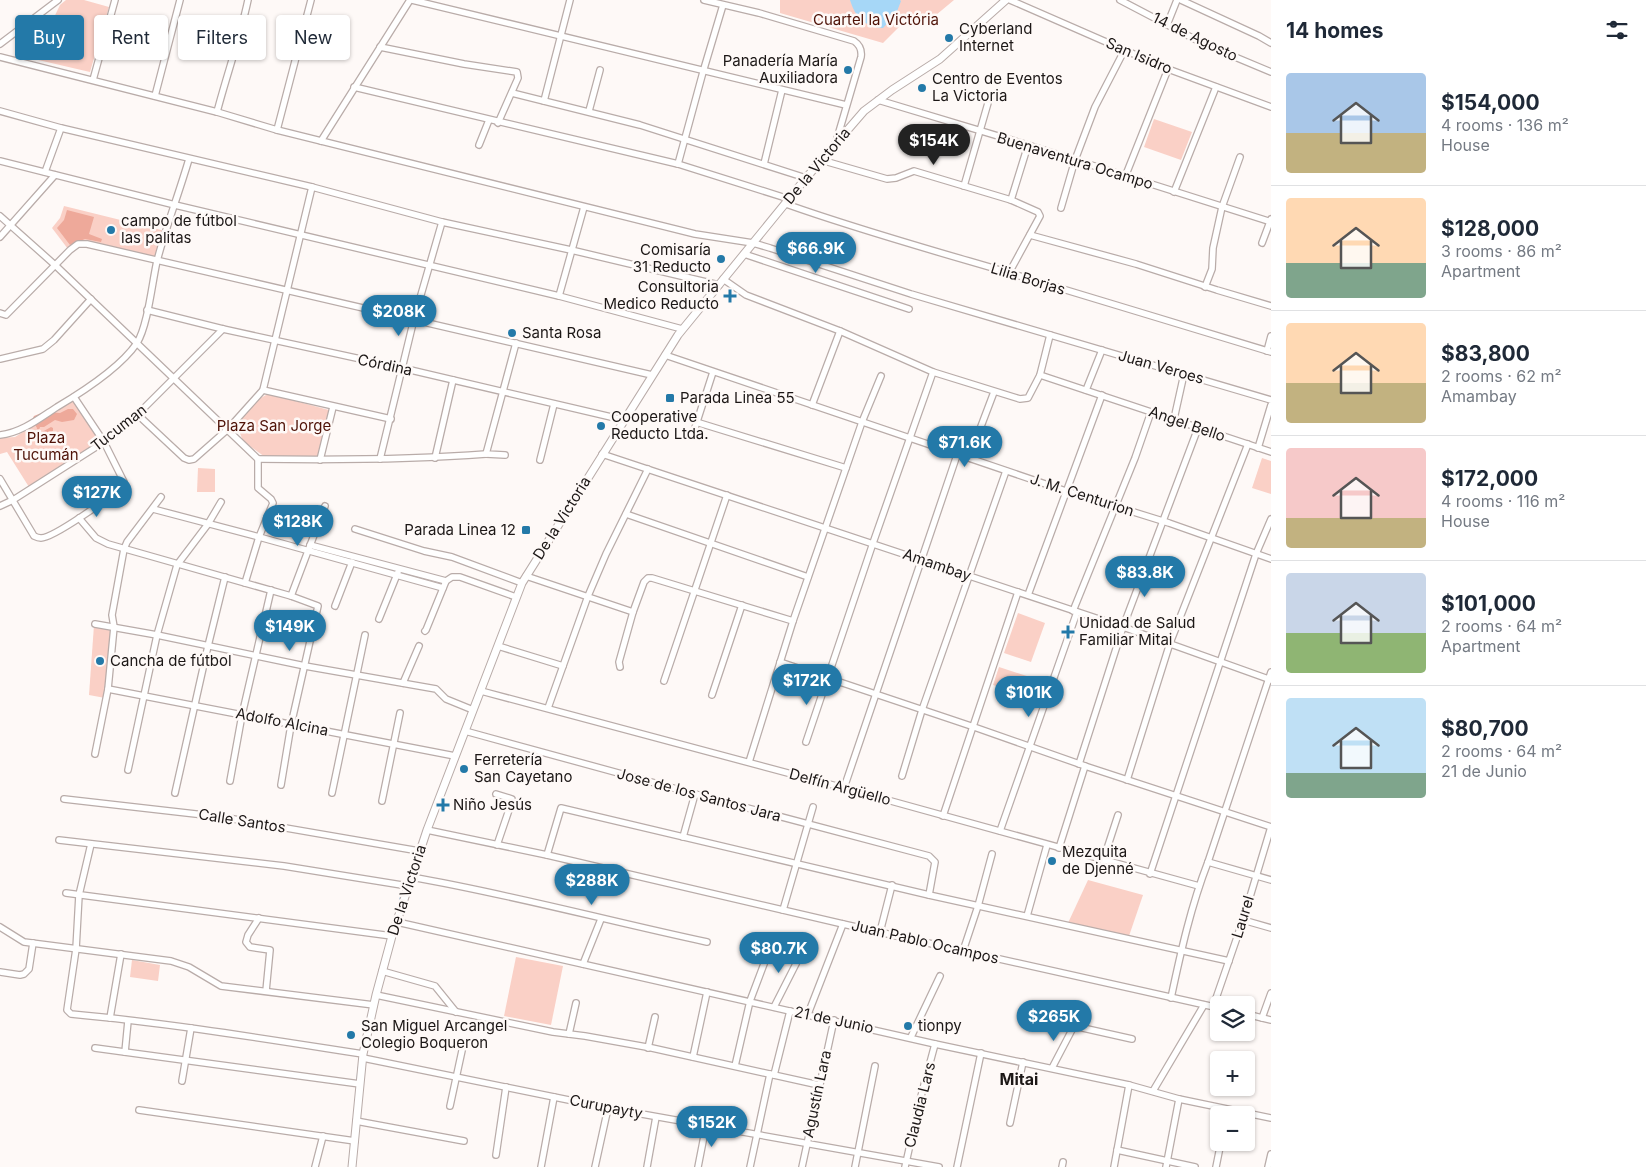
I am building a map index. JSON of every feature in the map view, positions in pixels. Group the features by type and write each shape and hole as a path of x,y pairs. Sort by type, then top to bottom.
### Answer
{"main road":[{"name":"De la Victoria","path":"352,1167 363,1056 376,995 392,936 419,851 522,583 682,329 836,142 843,130 878,100 940,59 1008,0"}],"street":[{"path":"0,44 58,0"},
{"path":"93,80 115,0"},
{"path":"155,96 180,0"},
{"path":"217,112 227,74 239,41 248,0"},
{"path":"277,130 311,0"},
{"path":"321,141 411,0 846,105"},
{"path":"544,101 570,0"},
{"path":"704,0 759,13 857,43 860,48 861,57 846,105 843,130"},
{"name":"San Isidro","path":"1008,0 1168,69 1271,107"},
{"name":"14 de Agosto","path":"1120,0 1204,44 1271,72"},
{"path":"1167,25 1177,0"},
{"path":"1181,0 1260,36 1271,43"},
{"path":"678,164 723,5"},
{"path":"380,47 464,64 514,71 519,75 498,123"},
{"path":"1061,208 1075,160 1094,107 1125,49"},
{"name":"Juan Veroes","path":"0,57 217,112 277,130 584,207 695,234 753,243 911,294 1271,400"},
{"path":"1126,177 1168,69"},
{"path":"589,111 600,70"},
{"name":"Lilia Borjas","path":"354,87 498,123 678,164 787,201 836,222 1269,352"},
{"path":"1174,192 1216,87"},
{"path":"764,164 782,90"},
{"path":"512,93 589,111 806,178"},
{"name":"Buenaventura Ocampo","path":"878,100 1271,221"},
{"path":"964,186 988,103"},
{"path":"0,111 61,128 312,188 442,222 721,282 746,295 840,331 933,372 1020,399 1028,398 1040,375 1050,335"},
{"path":"479,145 489,120"},
{"path":"45,172 61,128"},
{"path":"1011,200 1028,145"},
{"path":"1205,287 1212,269 1213,248 1222,207 1240,157"},
{"path":"0,435 15,432 74,397 114,368 137,343 141,334 158,261 188,159"},
{"path":"821,160 887,179 896,178 914,171 1011,200 1038,212 1040,214 1009,273"},
{"path":"0,161 175,205 559,296 682,329"},
{"path":"0,237 55,176"},
{"path":"138,415 184,458 189,460 228,430 262,390 312,188"},
{"path":"559,296 584,207"},
{"path":"0,216 55,265 258,458 320,460 504,455"},
{"path":"1262,243 1271,221"},
{"path":"380,459 414,319 442,222"},
{"path":"1030,235 1136,264 1271,306"},
{"path":"0,313 6,315 77,245 86,244 652,376"},
{"path":"744,254 909,309"},
{"path":"0,358 43,349 54,340 91,299"},
{"name":"Córdina","path":"147,310 223,330 402,368 624,420"},
{"name":"Tucuman","path":"0,506 13,500 104,442 138,415 223,330"},
{"path":"812,405 840,331"},
{"path":"1269,352 1271,336"},
{"path":"486,454 516,343"},
{"path":"1086,390 1102,350"},
{"name":"J. M. Centurion","path":"665,355 957,455 1163,521 1271,559"},
{"path":"693,434 714,372"},
{"path":"806,742 933,372"},
{"path":"1174,419 1184,374"},
{"name":"Angel Bello","path":"1040,375 1271,452"},
{"path":"749,762 792,621 880,376"},
{"path":"435,458 453,380"},
{"path":"262,390 391,419"},
{"path":"969,458 994,392"},
{"path":"1028,596 1102,395"},
{"path":"0,479 34,536 40,538 46,537 79,518 124,485 104,442 74,397"},
{"path":"540,460 554,404"},
{"path":"1258,448 1271,405"},
{"path":"320,460 334,407"},
{"path":"1000,830 1075,611 1114,506 1152,412"},
{"path":"696,422 846,468"},
{"path":"1059,848 1122,627 1198,428"},
{"path":"1127,780 1170,643 1248,444"},
{"name":"Amambay","path":"602,454 826,527 1170,643 1270,679"},
{"path":"844,788 957,455"},
{"path":"245,582 259,537 273,504 271,499 258,488 258,458"},
{"path":"548,708 588,596 648,469"},
{"path":"902,776 922,710 1006,471"},
{"path":"664,681 727,495"},
{"path":"95,754 108,689 114,627 112,615 124,549 127,542 161,497"},
{"path":"128,770 142,696 176,565 208,524 222,502"},
{"path":"291,596 325,506"},
{"path":"153,509 398,572 446,581"},
{"path":"626,514 808,577"},
{"path":"79,518 96,538 108,544 176,565 245,582 318,606 291,724 281,785"},
{"path":"1150,874 1256,554 1271,519"},
{"path":"355,529 424,551 452,557 522,583"},
{"path":"335,606 353,560"},
{"path":"398,572 443,588"},
{"path":"379,619 398,572"},
{"path":"526,576 633,612"},
{"path":"175,793 225,577"},
{"path":"425,631 446,581 452,577 460,577 516,597"},
{"path":"620,667 619,662 633,612 644,582 648,578 694,590 792,621"},
{"path":"230,781 242,715 272,590"},
{"path":"943,816 1018,592"},
{"path":"712,695 742,605"},
{"path":"95,624 305,666 436,688 446,699 473,710"},
{"path":"332,793 364,634"},
{"path":"403,683 419,646"},
{"path":"498,646 563,666"},
{"path":"780,662 1271,827"},
{"path":"1171,998 1181,951 1199,886 1271,672"},
{"name":"Adolfo Alcina","path":"108,689 455,756"},
{"name":"Delfín Argüello","path":"481,691 1000,830 1103,861 1199,886"},
{"path":"382,802 400,713"},
{"name":"Jose de los Santos Jara","path":"465,731 929,856 935,862 929,895"},
{"path":"496,794 512,799 497,845"},
{"path":"682,837 695,794"},
{"name":"Calle Santos","path":"64,799 222,817 419,851"},
{"path":"783,910 813,807"},
{"path":"547,855 562,808 929,895 1229,961"},
{"path":"1103,861 1118,815"},
{"name":"Laurel","path":"1219,996 1271,827"},
{"name":"Juan Pablo Ocampos","path":"427,830 547,855 843,924 1210,1006"},
{"path":"58,840 284,866 408,886"},
{"path":"76,949 79,895 91,844"},
{"path":"1027,916 1047,845"},
{"path":"963,951 992,854"},
{"path":"1208,862 1271,880"},
{"path":"411,877 474,888 601,919 707,942"},
{"path":"880,932 892,885"},
{"path":"66,893 392,936"},
{"path":"260,918 248,935 246,942 250,947 270,950 266,992"},
{"path":"583,964 601,919"},
{"path":"1243,920 1271,928"},
{"name":"21 de Junio","path":"397,922 911,1037 935,1044 1129,1085 1210,1107"},
{"path":"808,1014 843,924"},
{"path":"0,928 24,942 171,961 189,967 220,986 374,1005"},
{"path":"0,972 24,974 29,969 33,943"},
{"path":"735,1066 750,1001 770,948"},
{"name":"Curupayty","path":"76,949 67,1010 71,1014 191,1028 363,1056 608,1108 806,1143 906,1164 939,1167"},
{"path":"774,1007 803,950"},
{"path":"110,1018 120,954"},
{"path":"382,972 435,986 456,1012"},
{"path":"911,1037 940,976"},
{"path":"693,1057 707,992"},
{"path":"1262,1018 1271,993"},
{"path":"376,995 693,1057 819,1085"},
{"path":"569,1034 576,1003"},
{"path":"1153,1091 1204,1005"},
{"path":"750,1167 772,1074 790,1011"},
{"path":"1255,1016 1271,1020"},
{"path":"648,1048 656,1017"},
{"path":"1052,1018 1074,1026 1132,1039"},
{"name":"Agustín Lara","path":"802,1167 834,1020"},
{"path":"124,1052 128,1021"},
{"path":"1052,1068 1074,1026"},
{"path":"182,1080 191,1028"},
{"name":"Claudia Lars","path":"906,1164 935,1044"},
{"path":"450,1106 463,1046"},
{"path":"95,1048 360,1084"},
{"path":"956,1167 981,1053"},
{"path":"1010,1123 1023,1062"},
{"path":"855,1167 875,1066"},
{"path":"1114,1167 1129,1085"},
{"path":"496,1155 506,1087"},
{"path":"541,1167 554,1097"},
{"path":"1166,1164 1179,1099"},
{"path":"595,1167 608,1108"},
{"path":"139,1110 354,1141"},
{"name":"21 de Junio","path":"1255,1116 1271,1118"},
{"path":"646,1167 656,1117"},
{"path":"356,1121 464,1141"},
{"path":"698,1167 706,1126"},
{"path":"315,1167 323,1136"},
{"path":"1117,1150 1166,1164 1195,1167"},
{"path":"1216,1167 1219,1151"},
{"path":"1268,1167 1271,1154"}],"green space":[{"path":"66,0 84,0 109,7 107,15 94,15 94,58 90,72 38,60 84,60 84,15 55,15 60,5"},
{"name":"Cuartel la Victória","path":"780,0 954,0 924,25 905,21 883,43 780,13"},
{"path":"1154,119 1192,132 1181,160 1144,147"},
{"path":"64,206 165,231 157,259 85,241 68,249 52,228 60,218"},
{"name":"Plaza San Jorge","path":"269,394 329,410 318,458 265,457 243,441 236,423 255,403"},
{"name":"Plaza Tucumán","path":"73,401 100,442 29,487 7,452 0,454 0,438 15,437"},
{"path":"1262,458 1271,461 1271,494 1252,488"},
{"path":"198,468 215,469 215,492 197,492"},
{"path":"1018,613 1045,623 1031,662 1004,653"},
{"name":"Cancha de fútbol","path":"94,625 113,628 105,698 89,695"},
{"path":"999,667 1033,678 1027,696 993,685"},
{"path":"1088,880 1143,895 1129,936 1068,923"},
{"path":"516,957 563,966 551,1025 504,1016"},
{"path":"132,960 160,965 158,981 130,977"}],"shaded area":[{"path":"67,210 94,217 89,234 102,239 101,242 85,239 70,245 57,228 64,220"},
{"path":"73,409 77,414 74,420 62,422 55,420 44,427 40,427 39,430 42,432 51,427 53,428 47,439 43,440 36,435 37,428 32,420 34,416 44,412 60,413"}],"water":[{"path":"850,0 901,1 896,14 883,28 871,26 862,20"}],"waterway":[{"path":"399,901 403,890"},
{"path":"393,921 395,915"},
{"path":"357,1079 358,1067"}],"place":[{"name":"Cyberland Internet","path":"949,38"},
{"name":"Panadería María Auxiliadora","path":"848,70"},
{"name":"Centro de Eventos La Victoria","path":"922,88"},
{"name":"campo de fútbol las palitas","path":"111,230"},
{"name":"Comisaría 31 Reducto","path":"721,259"},
{"name":"Consultoria Medico Reducto","path":"730,296"},
{"name":"Santa Rosa","path":"512,333"},
{"name":"Parada Linea 55","path":"670,398"},
{"name":"Cooperative Reducto Ltda.","path":"601,426"},
{"name":"Parada Linea 12","path":"526,530"},
{"name":"Unidad de Salud Familiar Mitai","path":"1068,632"},
{"name":"Cancha de fútbol","path":"100,661"},
{"name":"Ferretería San Cayetano","path":"464,769"},
{"name":"Niño Jesús","path":"443,805"},
{"name":"Mezquita de Djenné","path":"1052,861"},
{"name":"tionpy","path":"908,1026"},
{"name":"San Miguel Arcangel Colegio Boqueron","path":"351,1035"}],"district":[{"name":"Mitai","path":"1019,1079"}]}
